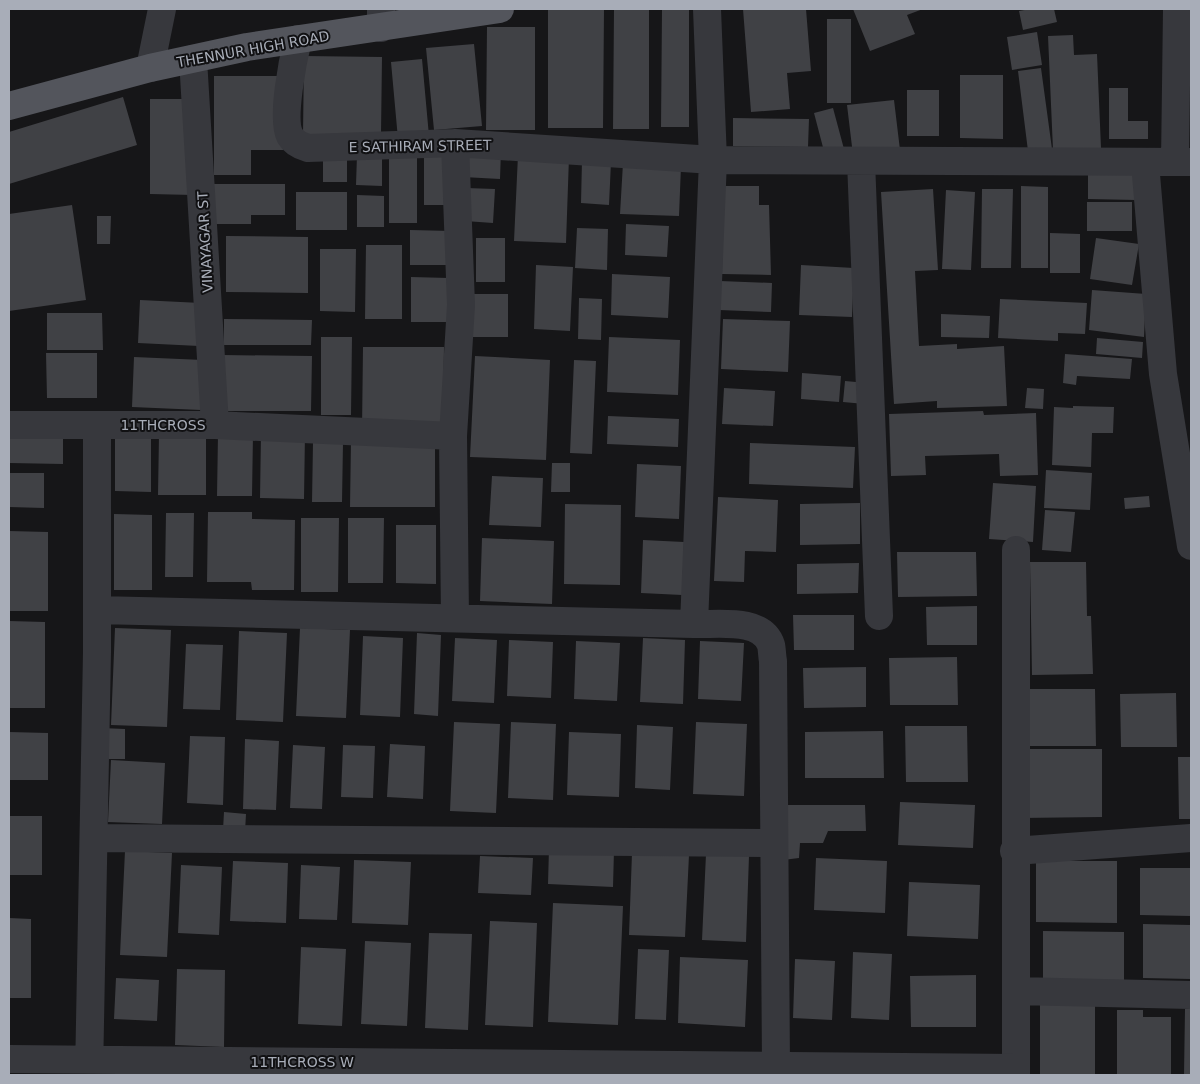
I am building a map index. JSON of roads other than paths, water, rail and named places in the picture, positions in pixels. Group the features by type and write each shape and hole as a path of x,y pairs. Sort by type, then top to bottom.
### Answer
{"main road":[{"name":"THENNUR HIGH ROAD","path":"9,106 150,68 247,47 298,39 381,18 500,9"}],"street":[{"path":"150,68 162,9"},
{"path":"694,624 712,160 707,9"},
{"path":"1177,9 1183,162"},
{"name":"E SATHIRAM STREET","path":"298,39 291,70 287,126 290,136 298,145 308,148 455,143 712,160 1145,164 1183,162"},
{"name":"VINAYAGAR ST","path":"193,59 215,425"},
{"path":"455,143 461,305 453,436 455,618"},
{"path":"861,161 879,616"},
{"path":"1145,164 1163,374 1191,546"},
{"name":"11THCROSS","path":"9,424 215,425 453,436"},
{"path":"89,1068 97,610 97,425"},
{"path":"1016,550 1014,851 1016,1072"},
{"path":"97,610 741,625 754,627 764,634 771,644 773,661 776,1066"},
{"path":"94,838 774,843"},
{"path":"1014,851 1191,838"},
{"path":"1016,991 1191,995"},
{"name":"11THCROSS W","path":"9,1059 89,1068 776,1066 1016,1072"}]}
